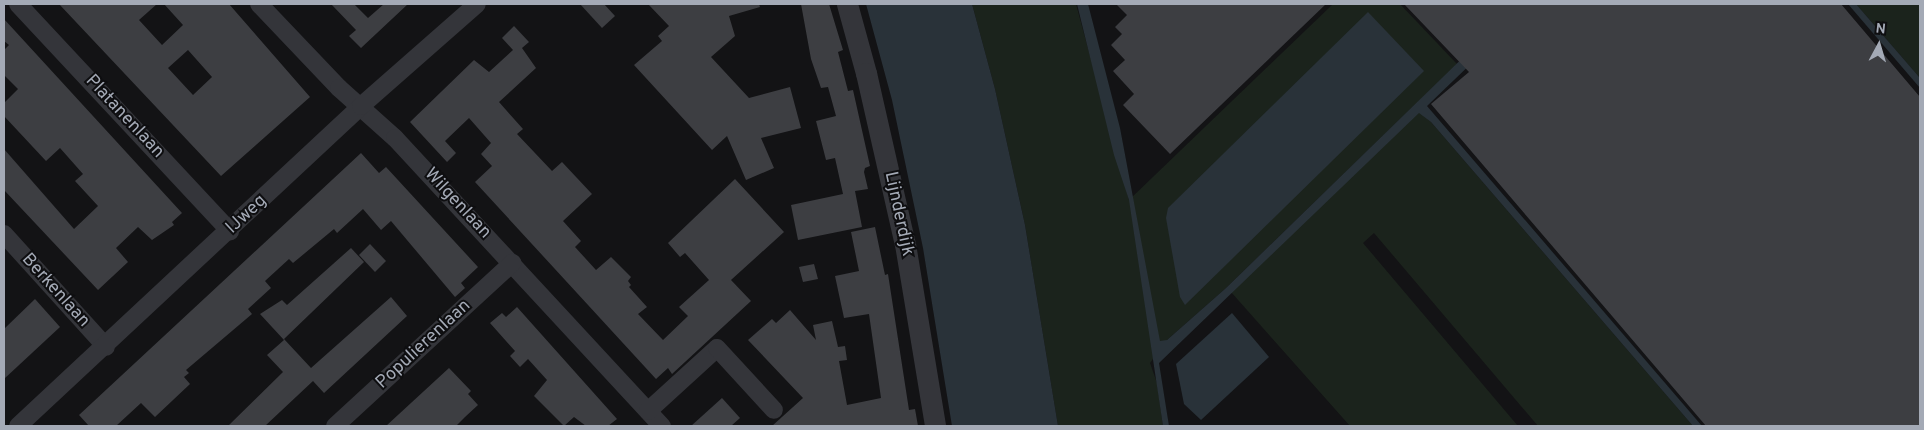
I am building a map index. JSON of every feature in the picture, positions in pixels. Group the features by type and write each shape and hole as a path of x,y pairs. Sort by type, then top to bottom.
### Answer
{"street":[{"name":"Platanenlaan","path":"18,4 230,231"},
{"name":"Wilgenlaan","path":"259,4 339,88 380,122 662,426"},
{"name":"IJweg","path":"18,426 106,347 362,106 477,4"},
{"name":"Lijnderdijk","path":"847,4 891,181 935,426"},
{"name":"Berkenlaan","path":"4,234 106,347"},
{"name":"Populierenlaan","path":"336,426 512,263"},
{"path":"648,411 717,348 774,410"}],"shaded area":[{"path":"866,4 972,4 995,89 1025,225 1058,426 952,426 923,248 892,100"},
{"path":"972,4 1076,4 1129,200 1333,4 1400,4 1457,64 1226,288 1167,340 1150,363 1157,383 1163,426 1058,426 1025,225 995,89"},
{"path":"1077,4 1088,4 1120,128 1160,341 1167,340 1226,288 1518,4 1533,4 1427,106 1702,426 1693,426 1431,122 1419,113 1159,363 1169,426 1163,426 1129,200 1114,155"},
{"path":"1848,4 1856,4 1920,78 1920,88"},
{"path":"1856,4 1920,4 1920,78"},
{"path":"1368,12 1424,71 1185,305 1180,297 1166,218 1168,208"},
{"path":"1419,112 1431,122 1693,426 1538,426 1374,233 1363,243 1518,426 1350,426 1231,292"},
{"path":"1232,313 1269,357 1201,420 1184,404 1176,364"}],"building":[{"path":"59,4 157,4 139,20 162,45 183,25 164,4 229,4 310,97 221,176","holes":["188,50 212,77 193,95 168,68"]},
{"path":"331,4 354,4 368,18 384,4 408,4 361,48 349,36 356,30"},
{"path":"580,4 604,4 615,16 602,28"},
{"path":"648,4 759,4 760,7 729,16 735,36 711,57 749,98 790,87 801,128 761,138 774,168 746,180 727,136 712,150 634,65 662,41 658,36 669,26"},
{"path":"801,4 829,4 843,50 838,52 848,91 853,90 870,166 865,168 864,172 868,189 855,191 862,227 798,240 791,205 843,194 835,158 826,160 816,121 836,116 828,87 821,88 811,59"},
{"path":"1116,4 1326,4 1170,154 1123,105 1134,94 1113,71 1125,60 1111,45 1122,34 1115,27 1127,15"},
{"path":"1404,4 1841,4 1920,97 1920,426 1706,426 1431,104 1469,72"},
{"path":"4,19 182,213 172,222 174,225 152,240 138,227 116,248 128,262 98,290 4,190 4,149 74,229 98,206 75,181 83,174 60,148 46,161 4,116 4,103 18,89 4,75 4,50 9,45 4,41"},
{"path":"514,26 529,42 522,48 536,68 499,102 523,129 517,134 552,171 562,162 592,194 563,221 581,241 575,247 596,270 611,257 631,277 628,281 631,285 629,287 647,307 638,314 663,340 688,316 679,307 709,280 685,253 680,257 668,243 735,179 784,232 731,280 751,301 672,374 668,368 656,379 475,182 492,166 481,154 491,143 469,118 445,141 456,153 447,162 410,122 474,60 489,72 513,50 502,38"},
{"path":"361,153 379,173 386,167 478,267 461,283 465,288 455,297 391,221 381,230 363,209 337,233 334,229 293,263 289,259 265,281 271,288 248,309 252,314 186,370 189,373 184,377 190,384 155,417 141,403 116,426 89,426 79,415"},
{"path":"875,227 885,275 888,274 909,410 915,409 918,426 772,426 803,398 748,340 772,319 776,323 790,310 816,340 813,325 832,321 838,347 845,346 847,360 839,361 847,405 881,398 869,314 844,318 835,276 859,271 851,232"},
{"path":"370,244 386,261 375,272 359,255"},
{"path":"351,248 364,262 284,339 311,368 391,297 407,316 324,393 313,381 265,426 228,426 283,372 267,355 284,340 260,314 282,300 287,305"},
{"path":"814,264 818,279 803,282 799,267"},
{"path":"35,299 60,327 4,379 4,329"},
{"path":"517,307 617,419 608,426 586,426 574,417 564,426 534,396 547,380 528,359 520,367 510,356 515,351 490,323 502,313 506,317"},
{"path":"449,368 471,391 468,394 478,405 456,426 386,426"},
{"path":"722,398 740,418 731,426 691,426"}]}
